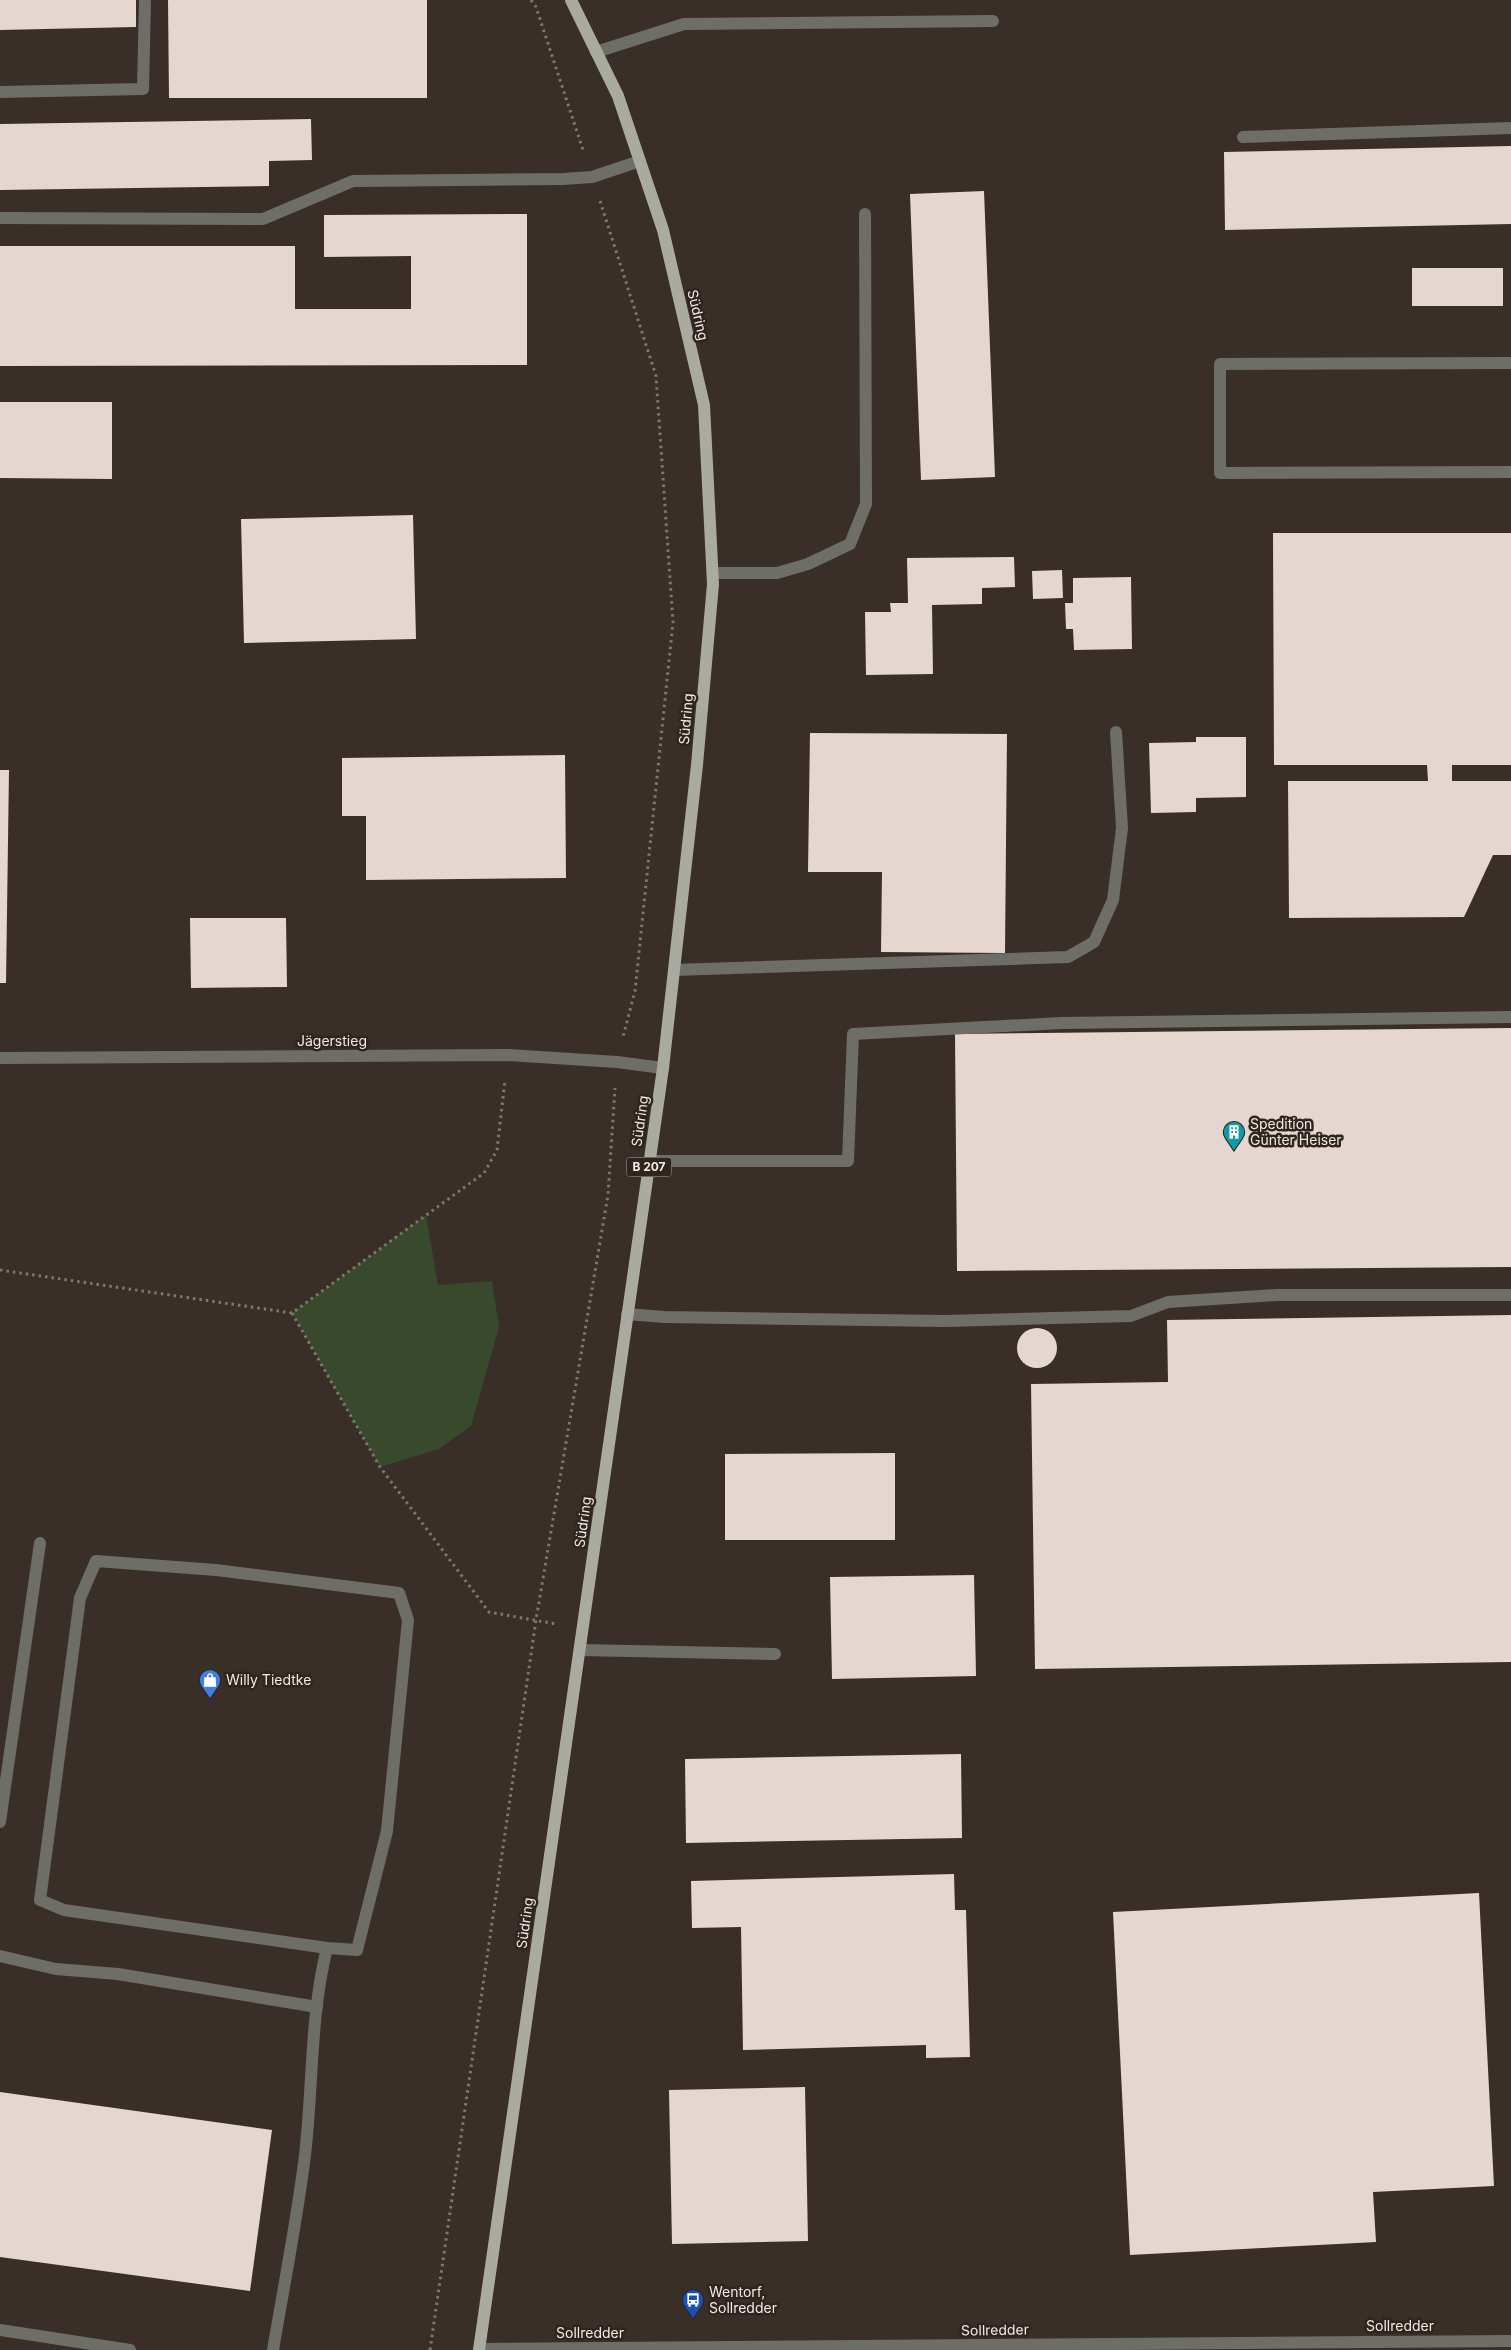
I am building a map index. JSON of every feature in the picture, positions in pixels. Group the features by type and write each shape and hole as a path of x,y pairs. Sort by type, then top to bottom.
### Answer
{"main road":[{"name":"Südring","path":"479,2350 663,1068 697,764 713,573 704,405 663,230 618,96 571,0"}],"street":[{"path":"0,92 143,89 145,0"},
{"path":"596,52 684,24 993,21"},
{"path":"1243,137 1511,128"},
{"path":"0,218 263,219 353,181 534,180 592,177 640,161"},
{"path":"713,573 777,573 808,564 850,544 866,504 865,214"},
{"path":"1511,363 1220,364 1220,474 1511,472"},
{"path":"674,970 1068,957 1094,942 1114,900 1122,828 1116,732"},
{"path":"650,1162 848,1161 854,1034 1062,1023 1511,1017"},
{"name":"Jägerstieg","path":"0,1058 508,1055 617,1062 663,1068"},
{"path":"628,1314 664,1317 945,1321 1131,1316 1168,1302 1277,1295 1511,1295"},
{"path":"0,1822 40,1543"},
{"path":"96,1562 226,1571 399,1593 408,1620 387,1831 357,1950 327,1948 64,1910 40,1900 80,1598 96,1562"},
{"path":"580,1650 775,1654"},
{"path":"273,2350 305,2155 317,2007 321,1973 327,1948"},
{"path":"0,1956 56,1969 118,1974 317,2007"},
{"path":"0,2330 130,2350"},
{"name":"Sollredder","path":"479,2350 1495,2346 1511,2341"}],"path":[{"path":"430,2350 536,1620 608,1195 617,1062 635,991 673,622 656,376 536,8 531,0"},
{"path":"0,1270 292,1313 484,1173 497,1150 508,1055"},
{"path":"292,1313 380,1467 489,1612 583,1628"}],"green space":[{"path":"426,1215 438,1285 492,1281 499,1327 471,1426 439,1449 380,1467 292,1313"}],"building":[{"path":"0,0 136,0 136,27 0,30"},
{"path":"168,0 427,0 427,98 169,98"},
{"path":"311,119 312,160 269,161 269,186 0,190 0,124"},
{"path":"1511,146 1511,224 1225,230 1224,152"},
{"path":"984,191 995,477 921,480 910,194"},
{"path":"527,214 527,365 0,366 0,246 295,246 295,309 411,309 411,256 324,257 324,215"},
{"path":"1412,268 1503,268 1503,306 1412,306"},
{"path":"0,402 112,402 112,479 0,478"},
{"path":"413,515 416,639 244,643 241,519"},
{"path":"1273,533 1511,533 1511,765 1452,765 1452,781 1511,781 1511,855 1493,855 1464,917 1289,918 1288,781 1428,781 1427,765 1274,765"},
{"path":"1014,557 1015,587 982,588 982,604 932,605 933,674 866,675 865,612 891,612 890,603 908,603 907,558"},
{"path":"1062,570 1063,598 1033,599 1032,571"},
{"path":"1131,577 1132,649 1074,650 1073,629 1066,629 1065,603 1073,603 1073,578"},
{"path":"810,733 1007,734 1005,953 881,952 882,872 808,872"},
{"path":"1196,737 1246,737 1246,797 1196,798 1196,812 1151,813 1149,743 1196,742"},
{"path":"565,755 566,878 366,880 366,816 342,816 342,758"},
{"path":"0,770 9,770 6,983 0,983"},
{"path":"190,918 286,918 287,987 191,988"},
{"name":"Spedition Günter Heiser","path":"1511,1028 1511,1267 957,1271 955,1034"},
{"path":"1511,1315 1511,1662 1035,1669 1031,1384 1168,1382 1167,1320"},
{"path":"1033,1328 1041,1328 1048,1331 1054,1337 1057,1348 1054,1359 1048,1365 1041,1368 1033,1368 1026,1365 1020,1359 1017,1352 1017,1344 1020,1337 1026,1331"},
{"path":"895,1453 895,1540 725,1540 725,1454"},
{"path":"974,1575 976,1676 832,1679 830,1577"},
{"path":"961,1754 962,1838 686,1843 685,1759"},
{"path":"954,1874 955,1910 966,1910 970,2057 926,2058 926,2045 743,2050 741,1927 692,1928 691,1881"},
{"path":"1479,1893 1494,2186 1373,2192 1376,2242 1130,2255 1113,1912"},
{"path":"805,2087 808,2241 672,2244 669,2090"},
{"path":"0,2092 272,2130 250,2291 0,2257"}],"place":[{"name":"Spedition Günter Heiser","path":"1234,1151"},
{"name":"Willy Tiedtke","path":"210,1699"},
{"name":"Wentorf, Sollredder","path":"693,2319"}]}
